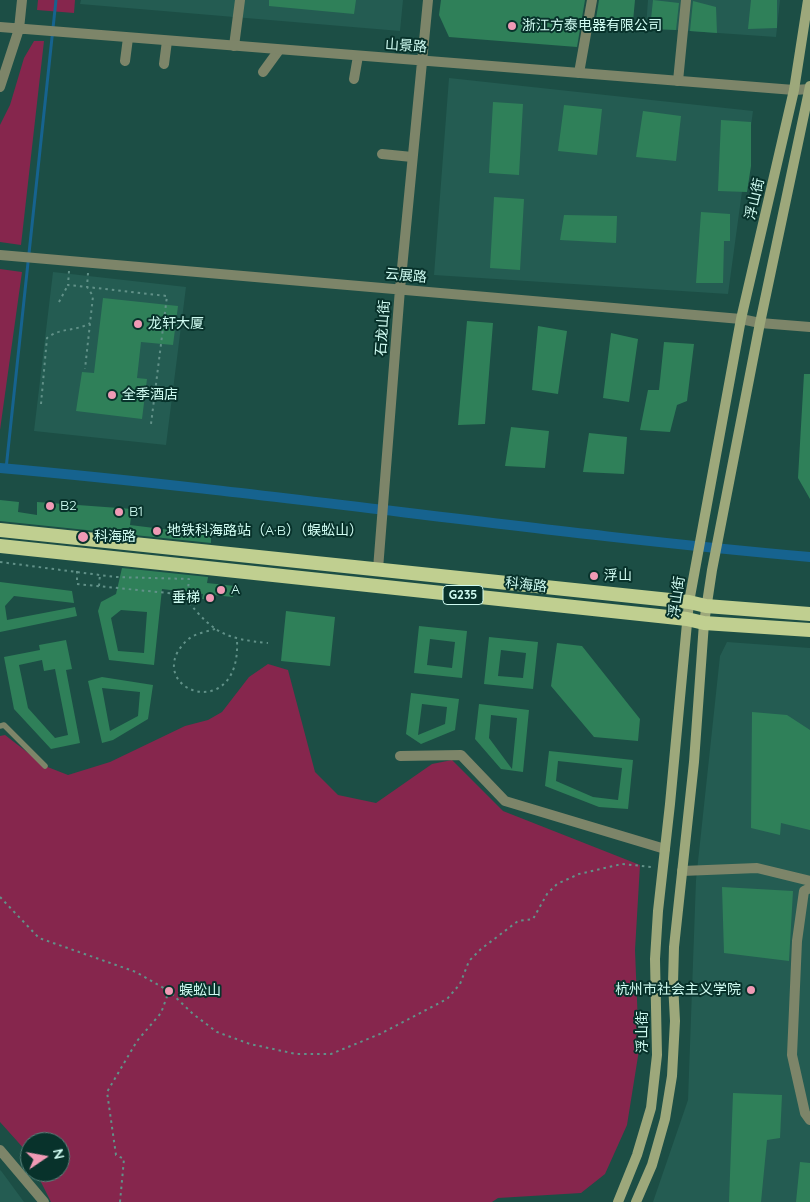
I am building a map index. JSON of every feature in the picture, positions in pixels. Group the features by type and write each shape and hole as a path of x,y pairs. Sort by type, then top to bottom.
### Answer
{"highway":[{"name":"科海路","path":"0,530 688,602 706,606 810,614"},
{"name":"科海路","path":"0,546 687,619 704,623 810,630"}],"main road":[{"name":"浮山街","path":"618,1202 637,1155 651,1108 657,1055 655,959 688,602 742,319 794,90 808,0"},
{"path":"636,1202 652,1166 665,1120 672,1076 675,1021 674,947 694,762 706,606 760,323 810,88"}],"street":[{"path":"0,87 19,29 22,0"},
{"path":"234,46 240,0"},
{"name":"石龙山街","path":"378,569 400,289 428,0"},
{"path":"580,73 592,0"},
{"path":"678,81 686,0"},
{"name":"山景路","path":"0,27 794,90 810,88"},
{"path":"125,61 128,38"},
{"path":"164,64 167,41"},
{"path":"263,72 279,50"},
{"path":"354,79 358,56"},
{"path":"382,154 412,157"},
{"name":"云展路","path":"0,256 400,289 742,319 760,323 810,327"},
{"path":"400,756 461,755 505,801 665,849"},
{"path":"682,871 757,868 810,881"},
{"path":"810,888 804,891 798,941 792,1055 805,1113 810,1120"},
{"path":"0,1150 44,1202"}],"lane":[{"path":"0,726 4,725 45,766"}],"path":[{"path":"59,302 68,285 70,262"},
{"path":"85,369 93,296 87,287 87,283"},
{"path":"68,285 168,296 151,424"},
{"path":"41,404 47,338 57,331 80,329 90,323"},
{"path":"0,562 115,577 189,579 187,600 200,616 215,629 237,640 268,643"},
{"path":"78,571 77,584 188,596"},
{"path":"99,586 100,574"},
{"path":"215,629 193,636 176,656 174,666 176,676 189,689 198,692 211,691 226,683 236,666 237,640"},
{"path":"0,897 39,938 136,972 170,991 176,999 217,1032 250,1044 296,1054 331,1054 380,1034 447,999 460,984 469,960 518,920 533,920 547,894 557,884 578,874 622,864 663,868"},
{"path":"120,1202 124,1158 116,1155 107,1092 137,1041 161,1013 170,991"}],"shaded area":[{"path":"38,0 75,0 74,13 37,10"},
{"path":"81,0 403,0 400,31 80,4"},
{"path":"648,0 780,0 776,37 646,28"},
{"path":"34,41 44,41 21,245 0,242 0,125 10,105 24,58"},
{"path":"449,78 753,111 728,294 434,275"},
{"path":"0,269 22,272 0,430"},
{"path":"53,272 186,287 166,445 34,431"},
{"name":"杭州市社会主义学院","path":"727,642 810,648 810,1202 653,1202 688,1100 696,880 720,656"},
{"path":"268,664 288,670 315,772 338,795 376,803 432,764 452,760 503,811 640,865 635,950 639,1050 627,1125 605,1174 581,1193 498,1198 492,1202 51,1202 41,1182 70,1182 70,1132 20,1132 20,1144 0,1122 0,736 5,735 45,766 68,775 110,762 185,726 208,720 222,712 249,677"},
{"path":"0,1170 2,1172 24,1202 0,1202"}],"building":[{"path":"269,0 356,0 354,14 269,6"},
{"name":"浙江方泰电器有限公司","path":"441,0 585,0 577,47 449,37 439,15"},
{"path":"599,0 635,0 632,32 595,25"},
{"path":"653,0 679,3 676,30 650,29"},
{"path":"751,0 777,0 777,28 748,29"},
{"path":"693,1 716,7 717,33 690,31"},
{"path":"493,102 523,104 519,175 489,173"},
{"path":"564,105 602,109 597,155 558,151"},
{"path":"643,111 681,116 676,161 636,157"},
{"path":"721,120 751,122 751,166 747,192 718,191"},
{"path":"494,197 524,199 520,270 490,268"},
{"path":"701,212 730,214 730,241 724,241 723,283 696,283"},
{"path":"564,215 617,216 616,243 560,240"},
{"name":"龙轩大厦","path":"103,298 178,306 173,345 141,342 137,378 147,379 142,419 76,411 82,372 94,373"},
{"path":"467,321 493,323 485,424 458,425"},
{"path":"538,326 567,331 558,394 532,390"},
{"path":"611,333 638,339 629,402 603,398"},
{"path":"664,342 694,344 687,401 677,405 670,432 640,430 648,390 659,390"},
{"path":"804,374 810,374 810,499 798,478"},
{"path":"511,427 549,431 545,468 505,466"},
{"path":"589,433 627,437 624,474 583,472"},
{"path":"0,500 19,502 18,512 37,515 37,502 132,509 130,525 211,535 211,543 0,521"},
{"path":"122,568 208,577 207,583 235,586 233,597 213,595 213,600 202,599 203,594 162,589 154,665 109,660 98,611 101,602 116,594","holes":["121,610 147,612 144,653 118,651 111,618"]},
{"path":"0,582 72,591 74,603 14,596 5,606 7,620 75,607 77,616 0,632"},
{"path":"286,611 335,617 330,666 281,661"},
{"path":"419,626 467,631 462,678 414,673","holes":["430,639 455,642 452,668 427,665"]},
{"path":"489,637 538,642 533,689 484,684","holes":["501,650 526,653 523,678 498,676"]},
{"path":"66,640 72,669 66,670 80,743 51,749 14,709 4,657 40,650 39,645","holes":["42,660 44,671 55,669 68,735 55,738 28,708 19,665"]},
{"path":"557,643 582,646 640,719 638,741 594,737 551,686"},
{"path":"102,677 153,685 148,719 113,740 102,743 88,681","holes":["102,688 140,692 138,716 110,731"]},
{"path":"411,693 459,699 455,730 421,744 406,734","holes":["422,704 447,707 445,724 418,735"]},
{"path":"479,704 529,710 523,772 501,769 475,739","holes":["491,715 517,718 512,769 489,738"]},
{"path":"752,712 787,715 810,730 810,830 781,823 780,835 751,828"},
{"path":"549,751 633,760 628,809 599,807 545,786","holes":["558,761 622,768 618,800 593,797 556,781"]},
{"path":"722,887 793,891 789,961 724,953"},
{"path":"733,1093 782,1095 780,1138 767,1140 761,1202 729,1202"},
{"path":"800,1162 810,1163 810,1202 796,1202"}],"waterway":[{"path":"6,469 56,0"},
{"path":"0,468 810,557"}],"place":[{"name":"浙江方泰电器有限公司","path":"512,26"},
{"name":"龙轩大厦","path":"138,324"},
{"name":"全季酒店","path":"112,395"},
{"name":"B2","path":"50,506"},
{"name":"B1","path":"119,512"},
{"name":"地铁科海路站（A·B）（蜈蚣山）","path":"157,531"},
{"name":"科海路","path":"83,537"},
{"name":"浮山","path":"594,576"},
{"name":"A","path":"221,590"},
{"name":"垂梯","path":"210,598"},
{"name":"杭州市社会主义学院","path":"751,990"},
{"name":"蜈蚣山","path":"169,991"}]}
